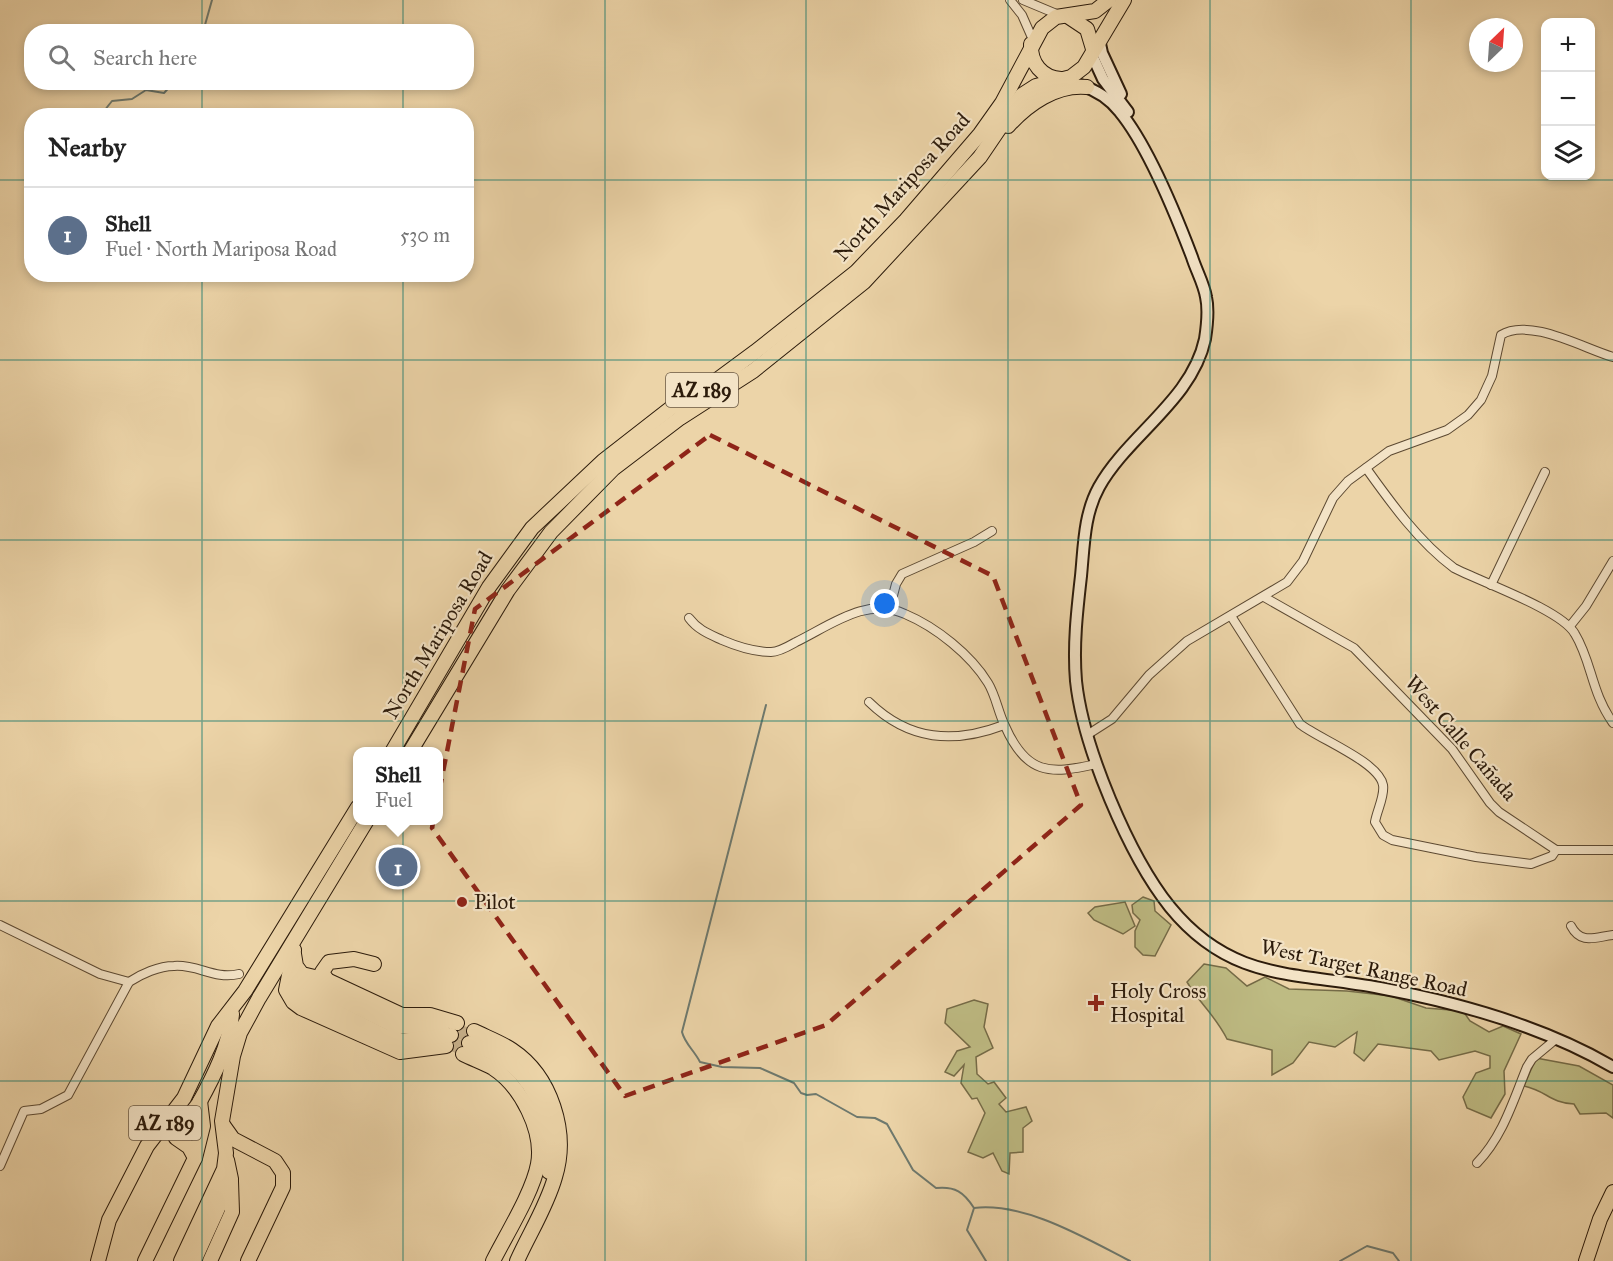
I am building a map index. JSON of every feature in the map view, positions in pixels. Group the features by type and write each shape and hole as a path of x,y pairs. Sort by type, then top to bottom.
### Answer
{"highway":[{"name":"North Mariposa Road","path":"395,747 489,586 532,528 611,454 671,408 713,383 746,359 856,272 906,220 980,134 1002,103 1032,42 1050,21 1095,11 1109,0"},
{"name":"North Mariposa Road","path":"413,747 508,590 551,532 613,469 680,418 753,372 864,282 980,157 1022,95 1036,86 1077,73 1124,0"},
{"path":"1066,17 1087,29 1095,48"},
{"path":"1032,42 1031,54 1038,68 1047,75 1063,79"},
{"path":"980,157 1032,104 1072,87 1088,87"},
{"name":"AZ 189","path":"98,1261 103,1238 117,1202 147,1146 171,1116 193,1080 218,1026 238,1002 353,814"},
{"name":"AZ 189","path":"210,1261 232,1212 231,1179 222,1121 233,1056 240,1033 364,825"},
{"path":"299,934 294,970 286,990 293,1002 400,1052 450,1034"},
{"path":"327,980 322,972 329,962 354,959 374,964"},
{"path":"294,970 327,980 402,1015 430,1015 450,1034"},
{"path":"294,970 398,1020 431,1020 450,1034"},
{"path":"238,1002 259,998"},
{"name":"AZ 189","path":"195,1158 189,1147 176,1138 177,1132 184,1118 200,1101 229,1038 238,1002"},
{"path":"469,1043 521,1099 534,1124 538,1164 493,1261"},
{"path":"469,1043 504,1059 527,1082 540,1104 546,1125 549,1176 542,1205"},
{"path":"469,1043 512,1050 538,1073 552,1099 560,1149 555,1177 517,1261"},
{"name":"AZ 189","path":"145,1261 195,1158 204,1126 200,1101"},
{"name":"AZ 189","path":"222,1121 233,1138 274,1161 283,1173 283,1187 248,1261"},
{"name":"AZ 189","path":"178,1259 191,1240 224,1169 226,1153"},
{"path":"194,1261 231,1179"},
{"path":"1586,1261 1600,1219 1613,1192"}],"street":[{"path":"1010,0 1022,15 1032,42"},
{"path":"1023,0 1066,17"},
{"path":"1095,48 1103,79 1131,116"},
{"path":"1095,48 1102,53 1139,139"},
{"path":"1063,79 1088,87 1108,99 1139,139"},
{"name":"West Target Range Road","path":"1139,139 1185,239 1206,295 1208,315 1198,361 1185,383 1120,458 1100,485 1090,507 1085,531 1075,640 1076,679 1087,735 1096,764 1123,827 1159,892 1189,928 1211,946 1266,971 1381,988 1507,1020 1556,1039 1613,1067"},
{"path":"1087,735 1112,719 1167,658 1202,632 1287,582 1303,561 1333,498 1348,481 1389,450 1447,430 1468,415 1482,400 1492,376 1500,340 1505,332 1550,333 1613,357"},
{"path":"1366,468 1385,494 1442,559 1454,568 1570,626 1577,636 1595,692 1613,723"},
{"path":"1491,585 1545,472"},
{"path":"890,607 892,595 902,573 974,542 993,531"},
{"path":"1570,626 1586,606 1613,561"},
{"name":"West Calle Cañada","path":"1264,597 1354,648 1452,749 1490,803 1556,850"},
{"path":"689,618 697,629 730,643 772,652 862,609 890,607 914,617 977,666 990,685 1004,725 1022,755 1039,768 1061,771 1096,764"},
{"path":"1231,616 1300,724 1311,733 1362,761 1380,778 1383,791 1375,822 1383,835 1392,840 1476,857 1531,864 1552,856 1556,850 1613,850"},
{"path":"869,702 882,715 916,732 942,738 965,737 1004,725"},
{"path":"0,925 100,974 129,982"},
{"path":"1571,926 1578,937 1587,939 1613,935"},
{"path":"0,1166 24,1111 42,1109 68,1095 129,982 144,974 174,966 224,978 239,974"},
{"path":"1477,1162 1491,1148 1501,1131 1532,1059 1556,1039"}],"highlighted area":[{"path":"710,435 993,576 1081,805 826,1025 625,1096 432,828 475,609"}],"shaded area":[{"path":"1143,897 1154,901 1155,911 1171,925 1155,956 1143,955 1135,947 1135,931 1140,920 1133,913 1132,905"},
{"path":"1125,902 1135,926 1123,934 1094,920 1088,913 1095,907"},
{"path":"1204,964 1226,968 1247,986 1265,977 1289,989 1347,991 1391,996 1426,1008 1463,1011 1470,1021 1489,1032 1503,1026 1521,1034 1504,1071 1505,1094 1491,1118 1467,1108 1463,1097 1476,1073 1490,1068 1490,1056 1475,1051 1439,1060 1431,1051 1378,1044 1364,1061 1354,1053 1357,1032 1335,1047 1309,1042 1293,1063 1272,1075 1272,1050 1227,1039 1218,1023 1187,982"},
{"path":"974,1000 988,1004 984,1027 993,1048 976,1057 977,1074 988,1084 994,1082 1006,1098 999,1104 1006,1112 1026,1107 1032,1121 1023,1128 1023,1152 1010,1153 1009,1174 1002,1171 993,1153 983,1158 968,1152 985,1113 977,1098 972,1099 961,1083 964,1065 954,1076 945,1072 957,1051 970,1047 945,1023 947,1009"},
{"path":"1536,1058 1579,1066 1613,1085 1613,1118 1606,1113 1580,1114 1574,1104 1559,1101 1524,1086"}],"waterway":[{"path":"205,24 212,0"},
{"path":"106,108 112,101 132,99 146,90"},
{"path":"146,90 164,93 167,90"},
{"path":"766,705 682,1032 683,1036 700,1062 722,1067 760,1068 794,1083 801,1093 816,1094 857,1117 875,1118 887,1124 913,1170 936,1188 958,1191 974,1208"},
{"path":"986,1261 967,1230 974,1208 994,1208 1034,1216 1130,1261"},
{"path":"1340,1261 1367,1246 1393,1253 1399,1261"}],"tunnel":[{"path":"454,1029 472,1037"},
{"path":"448,1042 466,1050"}],"place":[{"name":"Shell","path":"398,867"},
{"name":"Pilot","path":"462,902"},
{"name":"Holy Cross Hospital","path":"1096,1003"}]}
